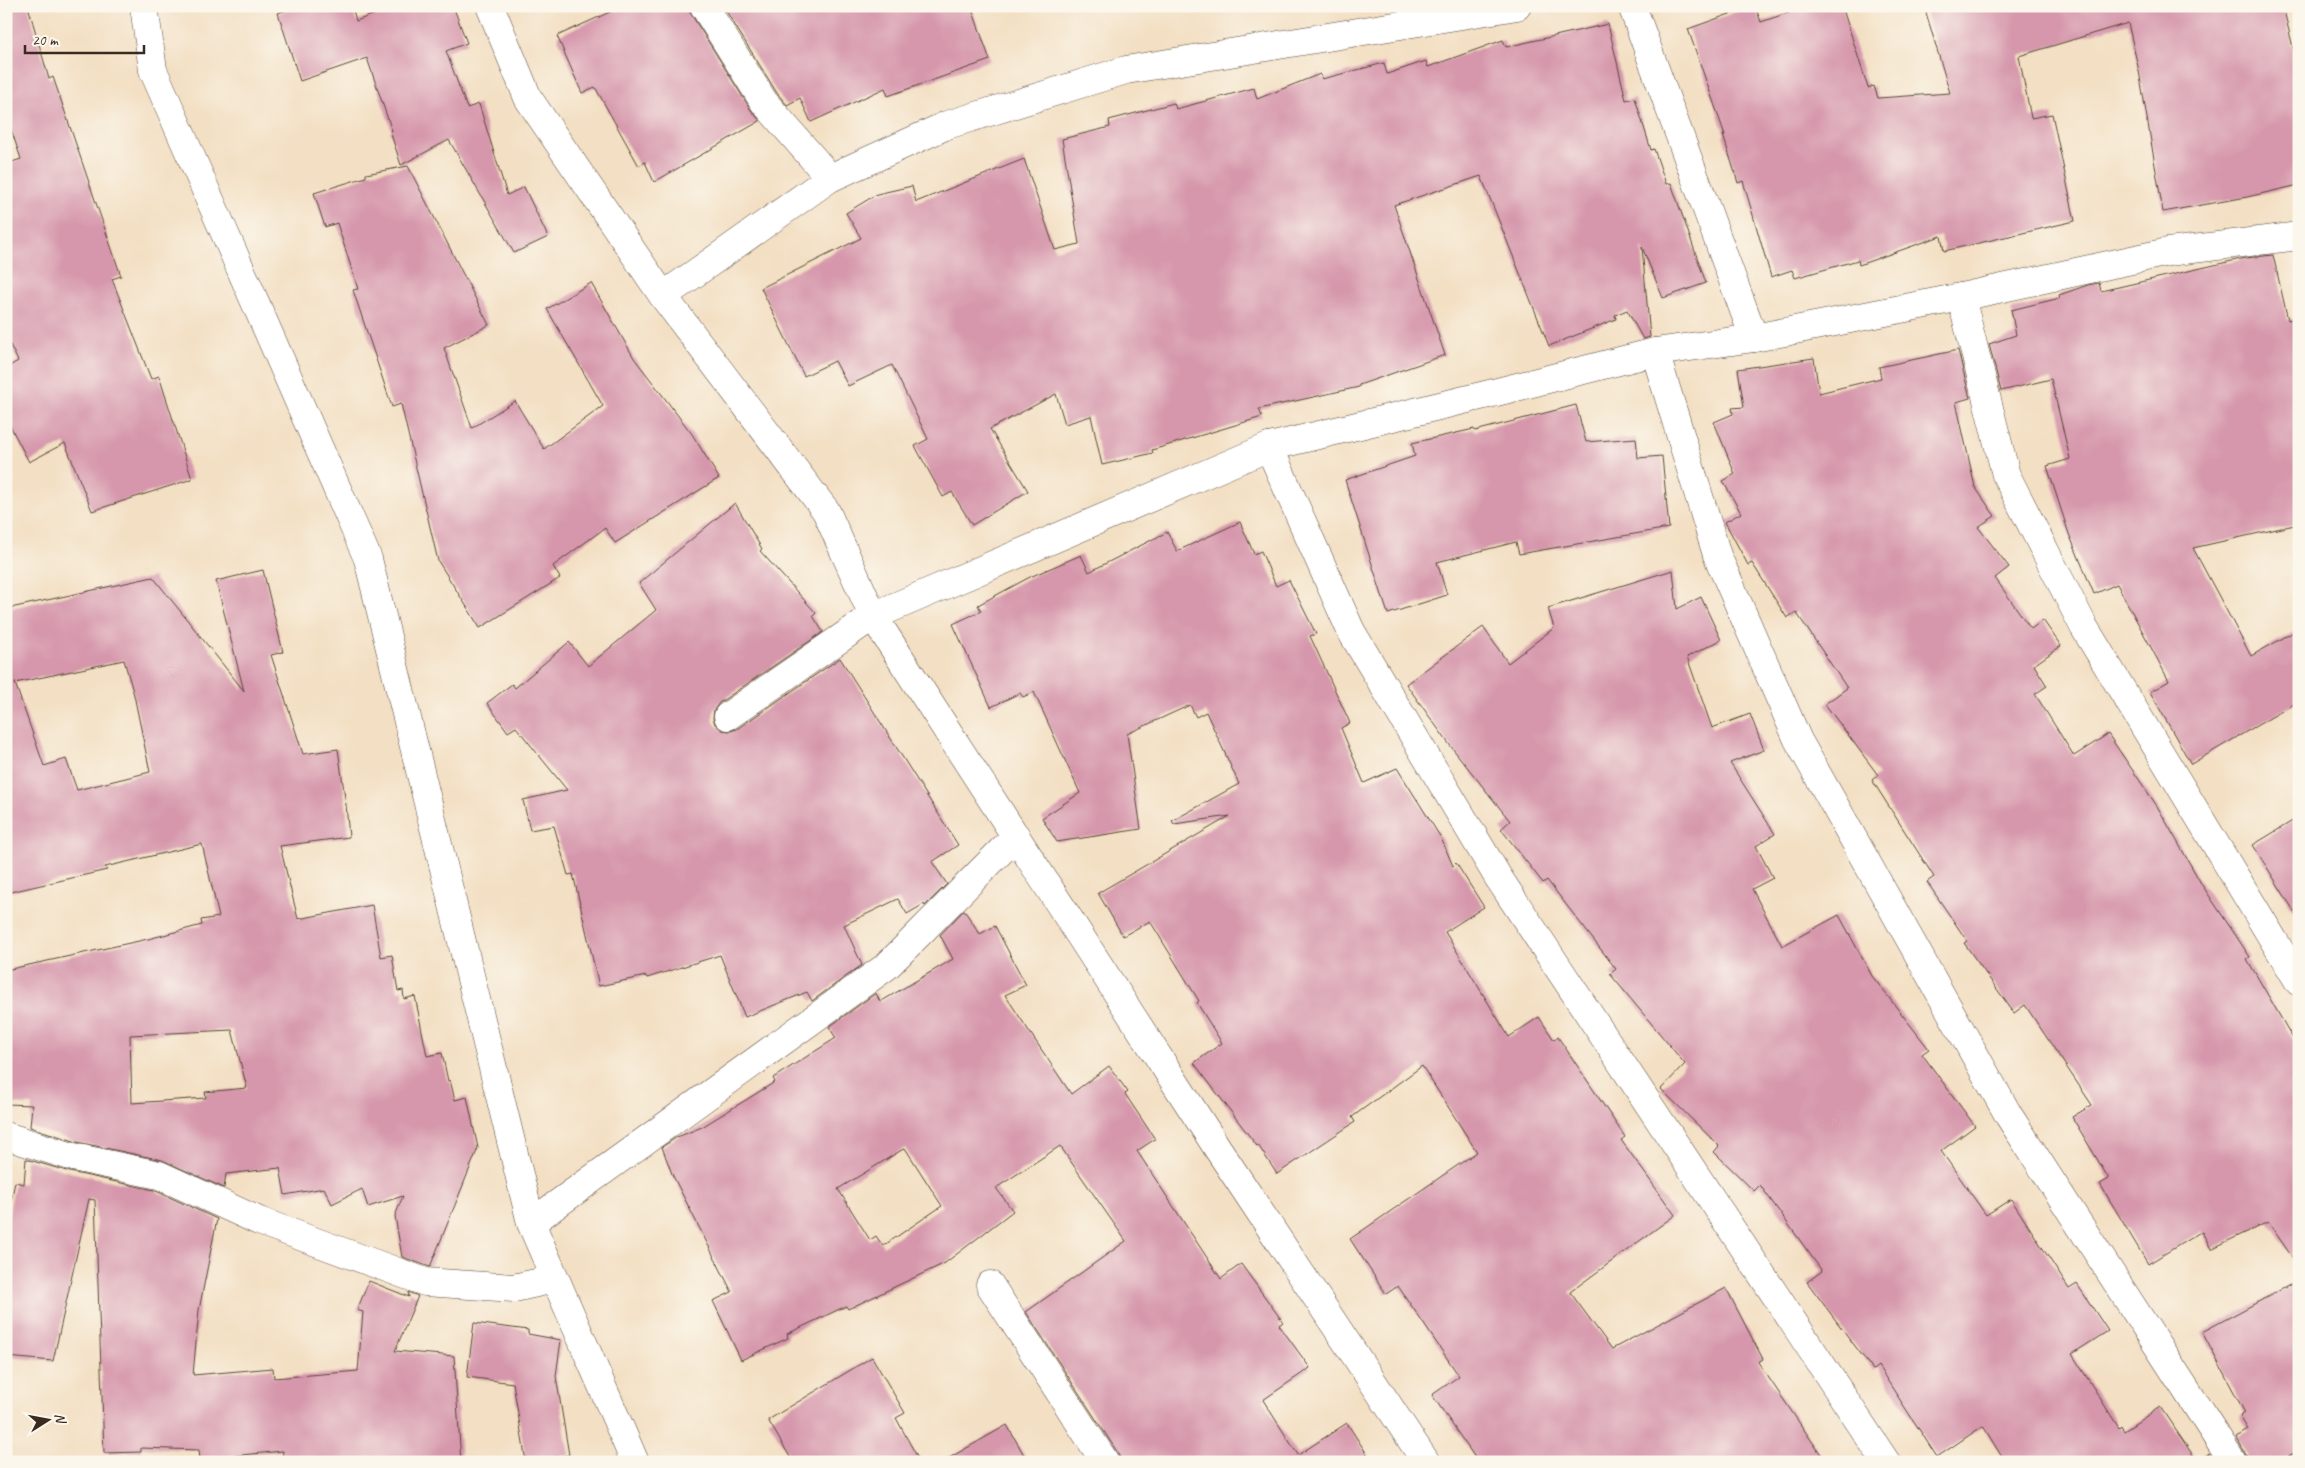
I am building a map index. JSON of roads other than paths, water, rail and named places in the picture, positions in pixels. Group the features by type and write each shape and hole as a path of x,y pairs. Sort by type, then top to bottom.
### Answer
{"street":[{"path":"144,6 154,70 368,559 531,1223 635,1462"},
{"path":"490,6 528,98 663,296 826,511 873,616 1218,1149 1426,1462"},
{"path":"704,6 764,102 830,178"},
{"path":"663,296 830,178 947,125 1126,70 1517,6"},
{"path":"1632,6 1754,338"},
{"path":"728,716 873,616 1269,447 1655,352 1754,338 1961,298 2168,252 2299,236"},
{"path":"1961,298 2006,475 2084,627 2299,982"},
{"path":"1655,352 1717,555 1798,740 2009,1116 2232,1462"},
{"path":"1269,447 1351,631 1498,877 1886,1462"},
{"path":"531,1223 888,966 1016,836"},
{"path":"6,1136 73,1157 159,1176 259,1221 425,1282 514,1288 554,1279"},
{"path":"990,1285 1104,1462"}]}
